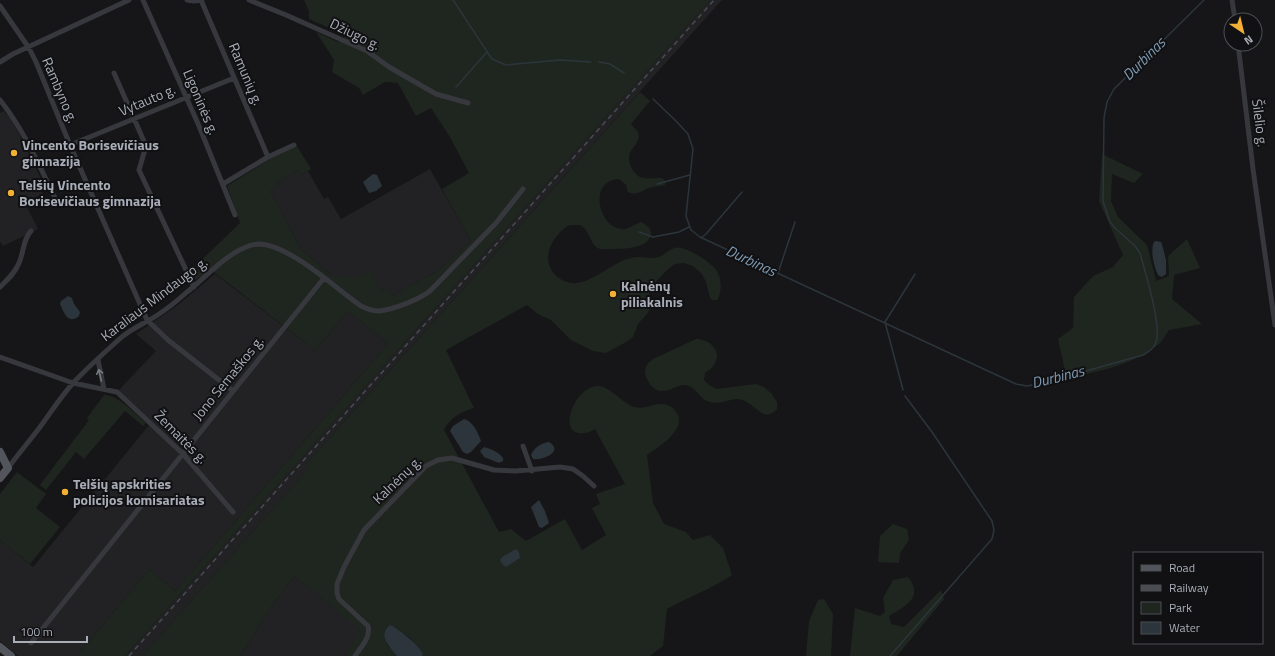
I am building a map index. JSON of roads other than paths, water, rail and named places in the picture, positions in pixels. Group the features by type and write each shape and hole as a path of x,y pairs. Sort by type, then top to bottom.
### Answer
{"main road":[{"path":"0,452 8,468"},
{"name":"Karaliaus Mindaugo g.","path":"0,478 8,468"},
{"path":"0,647 11,656"}],"street":[{"path":"0,62 13,54 29,48 130,0"},
{"name":"Ligoninės g.","path":"143,0 186,97 235,215"},
{"path":"187,0 202,0"},
{"name":"Ramunių g.","path":"202,0 268,157"},
{"name":"Džiugo g.","path":"249,0 367,51 389,67 436,94 468,103"},
{"path":"1232,0 1234,12"},
{"name":"Rambyno g.","path":"0,6 29,48 147,320"},
{"name":"Šilelio g.","path":"1239,52 1253,169 1275,324"},
{"path":"114,73 146,146 139,170 194,287"},
{"name":"Vytauto g.","path":"70,145 234,78"},
{"path":"0,100 14,117 56,200 58,203 64,204"},
{"path":"223,184 268,157 294,145"},
{"name":"Karaliaus Mindaugo g.","path":"8,468 73,383 127,333 161,312 194,287 227,258 247,246 257,244 278,249 324,278 361,306 370,310 386,310 422,297 439,282 487,233 523,189"},
{"path":"0,287 16,270 27,235 32,231"},
{"name":"Jono Semaškos g.","path":"31,643 324,278"},
{"path":"147,320 168,340 233,391"},
{"name":"Žemaitės g.","path":"0,357 73,383 117,392 183,454 233,512"},
{"path":"98,360 104,389"},
{"path":"523,446 532,470"},
{"name":"Kalnėnų g.","path":"355,656 368,637 368,626 339,599 336,593 337,584 344,567 364,530 426,466 438,460 452,458 494,470 516,471 560,467 573,469 594,486"}],"water":[{"path":"373,174 377,175 382,186 376,191 369,193 363,182"},
{"path":"1154,242 1161,242 1166,260 1166,274 1162,277 1158,275 1153,258 1152,250"},
{"path":"68,296 72,298 74,304 80,312 79,316 72,319 67,317 60,304 61,301"},
{"path":"464,419 473,425 481,441 471,452 467,454 463,452 450,431 453,426"},
{"path":"549,442 553,445 554,449 551,455 533,459 531,455 532,452 543,443"},
{"path":"484,447 499,454 503,458 503,461 499,463 484,457 480,451"},
{"path":"539,500 549,523 542,528 539,527 531,507"},
{"path":"516,549 519,552 520,558 506,567 503,565 500,560 502,557"},
{"path":"390,625 413,642 423,654 422,656 397,656 388,645 385,637 386,629"}],"waterway":[{"name":"Durbinas","path":"453,0 492,59 506,65 560,60 591,62"},
{"name":"Durbinas","path":"653,99 688,134 693,149 686,216 691,230 700,237 1016,384 1027,386 1043,383 1143,355 1154,347 1156,342 1157,324 1149,285 1140,253 1135,246 1110,222 1103,201 1104,118 1107,102 1114,89 1204,0"},
{"path":"456,87 487,52"},
{"name":"Durbinas","path":"599,62 610,64 624,73"},
{"path":"657,184 690,175"},
{"path":"701,238 742,192"},
{"path":"778,273 795,222"},
{"path":"639,232 653,237 679,232 689,227"},
{"path":"903,390 885,322 915,274"},
{"path":"890,656 992,539 994,530 992,521 932,432 905,396"}],"railway":[{"path":"129,656 714,0"}],"place":[{"name":"Vincento Borisevičiaus gimnazija","path":"14,153"},
{"name":"Telšių Vincento Borisevičiaus gimnazija","path":"11,193"},
{"name":"Kalnėnų piliakalnis","path":"613,294"},
{"name":"Telšių apskrities policijos komisariatas","path":"65,492"}]}
